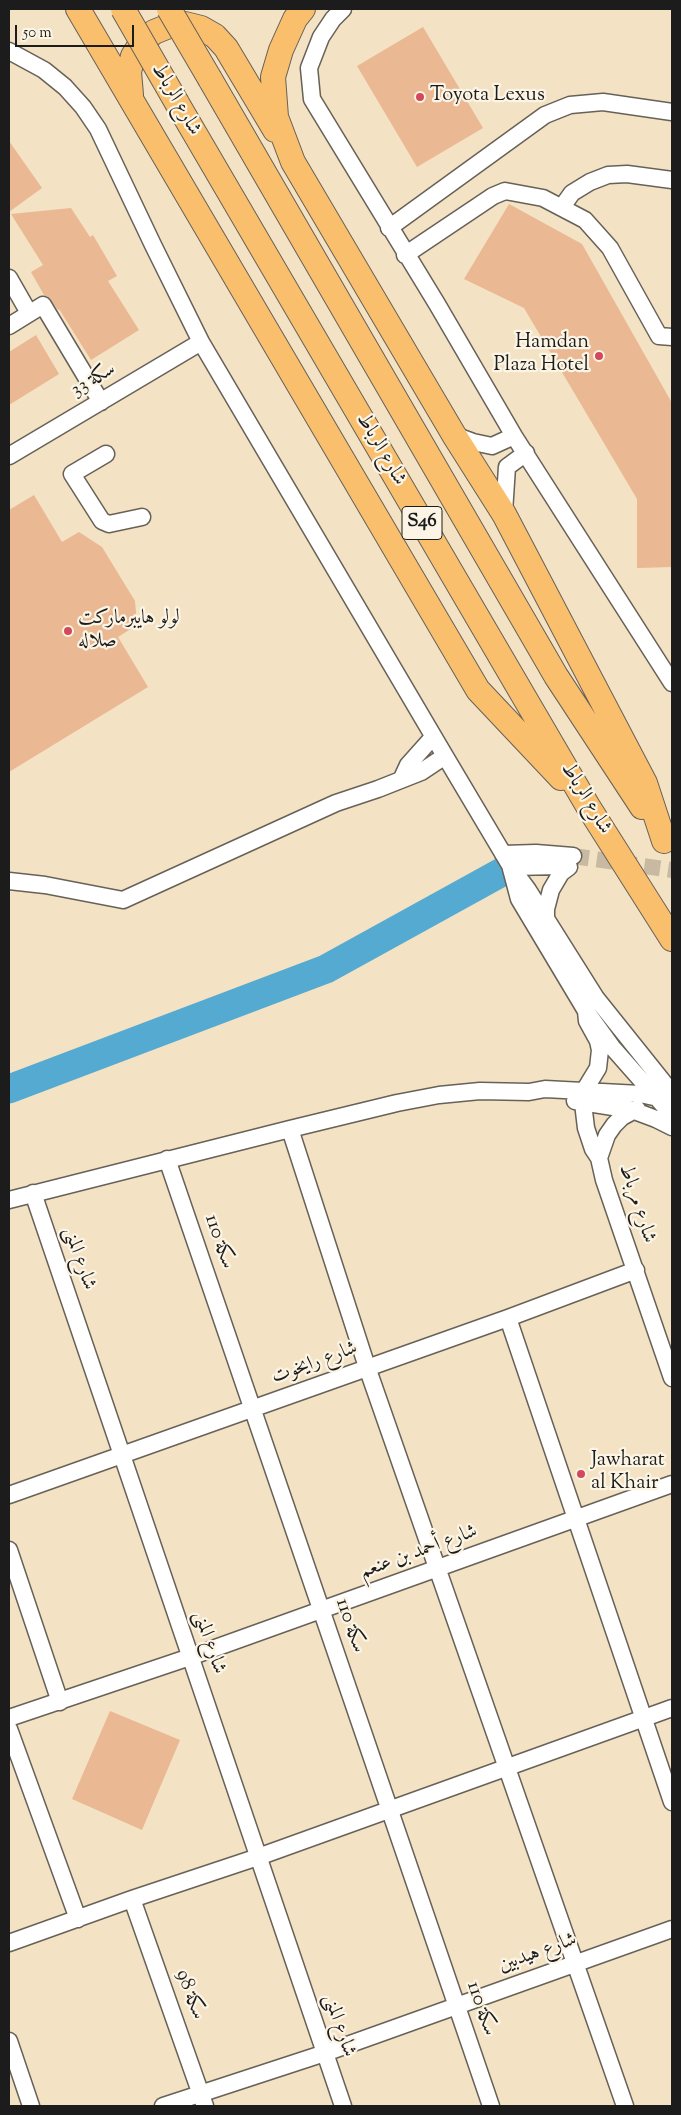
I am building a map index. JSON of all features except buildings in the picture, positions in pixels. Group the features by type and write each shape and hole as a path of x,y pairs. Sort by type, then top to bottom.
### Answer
{"highway":[{"path":"78,9 478,690 589,808"},
{"name":"شارع الرباط","path":"123,9 589,808 672,940"},
{"name":"شارع الرباط","path":"170,9 556,676 668,846"},
{"path":"293,162 276,117 273,77 281,50 302,9"},
{"path":"136,106 129,88 129,72 133,56 142,42 154,32 169,26 185,24 201,28 215,36 226,48 454,435 504,514 645,783 668,846"}],"street":[{"path":"343,9 333,18 321,38 310,68 312,99 437,304 514,436 672,683"},
{"path":"9,51 44,70 65,87 83,107 98,129 160,261 202,342 444,756 507,860 522,879 596,998 672,1093"},
{"path":"389,228 545,116 570,105 603,102 672,112"},
{"path":"562,207 572,193 590,182 608,175 627,174 672,180"},
{"path":"405,254 493,196 506,191 543,198 585,220 610,248 659,336 672,337"},
{"path":"9,278 29,313"},
{"path":"9,326 43,305 101,402"},
{"name":"سكة 33","path":"9,456 202,342"},
{"path":"454,435 492,446 514,436"},
{"path":"504,514 504,484 507,467 526,453"},
{"path":"106,454 72,474 102,521 109,524 142,517"},
{"path":"402,778 408,765 433,737"},
{"path":"9,880 123,900 336,803 421,772 444,756"},
{"path":"507,860 540,865 572,864 561,873 551,890 546,908 546,918"},
{"path":"507,860 519,899 586,1010 612,1047 672,1115"},
{"path":"584,1097 598,1068 600,1059 598,1042 587,1021 586,1010"},
{"path":"655,1096 658,1084 657,1075"},
{"path":"9,1200 397,1103 480,1091 529,1092 545,1089 632,1110 656,1118 672,1128"},
{"path":"584,1097 655,1096 672,1101"},
{"name":"شارع مرباط","path":"599,1158 607,1135 622,1117 632,1110 645,1105 655,1096"},
{"name":"شارع مرباط","path":"584,1097 589,1139 599,1158 604,1180 672,1378"},
{"path":"290,1129 367,1367 625,2106"},
{"name":"سكة 110","path":"167,1159 491,2106"},
{"name":"شارع المنى","path":"33,1193 343,2106"},
{"name":"شارع رايخوت","path":"9,1495 508,1318 636,1270"},
{"path":"508,1318 672,1802"},
{"name":"شارع أحمد بن عنعم","path":"9,1718 190,1657 672,1484"},
{"path":"9,1550 60,1702"},
{"path":"9,1943 132,1899 258,1858 506,1766 672,1708"},
{"path":"9,1728 78,1919"},
{"name":"سكة 98","path":"132,1899 203,2100"},
{"name":"شارع هيدبين","path":"163,2106 203,2100 325,2053 672,1929"},
{"path":"9,2041 31,2106"}],"waterway":[{"path":"9,1089 326,969 511,867"}],"tunnel":[{"path":"573,856 672,870"}],"place":[{"name":"Toyota Lexus","path":"420,97"},
{"name":"Hamdan Plaza Hotel","path":"599,356"},
{"name":"لولو هايبرماركت صلاله","path":"68,631"},
{"name":"Jawharat al Khair","path":"581,1474"}]}
